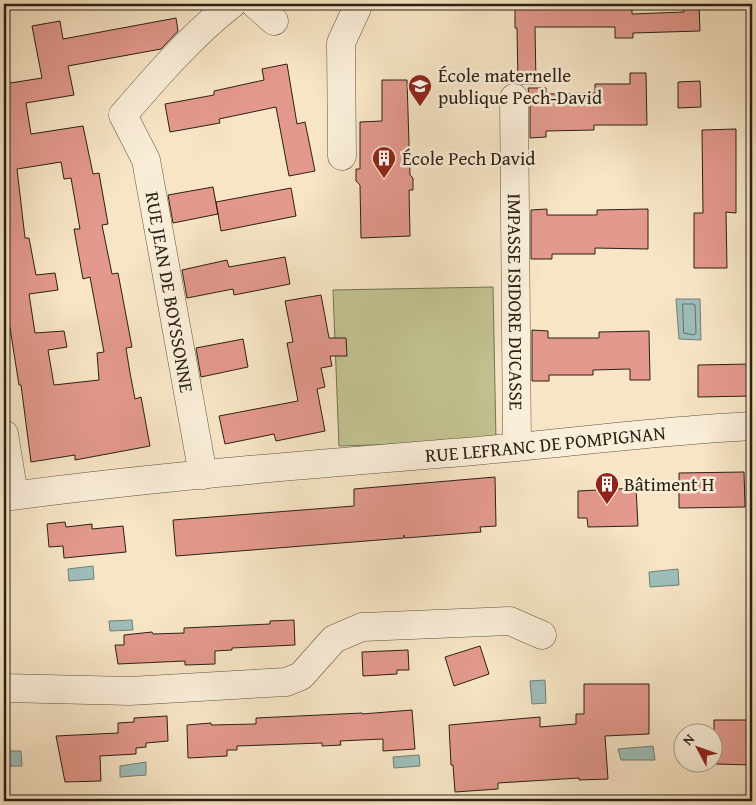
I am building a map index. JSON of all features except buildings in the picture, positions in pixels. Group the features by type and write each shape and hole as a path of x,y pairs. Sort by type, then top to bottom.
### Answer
{"street":[{"name":"RUE JEAN DE BOYSSONNE","path":"203,475 146,160 122,115 154,79 232,4"},
{"path":"342,156 342,43 356,6"},
{"name":"IMPASSE ISIDORE DUCASSE","path":"514,98 517,446"},
{"name":"RUE LEFRANC DE POMPIGNAN","path":"203,475 699,429 752,426"},
{"path":"4,434 9,496 203,475"},
{"path":"4,688 130,691 286,682 302,676 334,639 362,627 510,621 542,635"}],"green space":[{"path":"493,287 496,441 339,446 333,290"}],"water":[{"path":"676,299 700,299 701,340 679,339"},
{"path":"93,566 94,579 69,581 68,569"},
{"path":"678,569 679,585 650,587 649,572"},
{"path":"132,620 133,630 110,631 109,621"},
{"path":"545,680 546,703 532,704 530,681"},
{"path":"653,746 655,760 621,760 618,749"},
{"path":"4,751 21,751 22,766 4,766"},
{"path":"419,755 420,766 394,768 393,757"},
{"path":"146,762 146,775 120,777 120,766"}],"place":[{"name":"École maternelle publique Pech-David","path":"420,107"},
{"name":"École Pech David","path":"384,179"},
{"name":"Bâtiment H","path":"607,505"}]}
